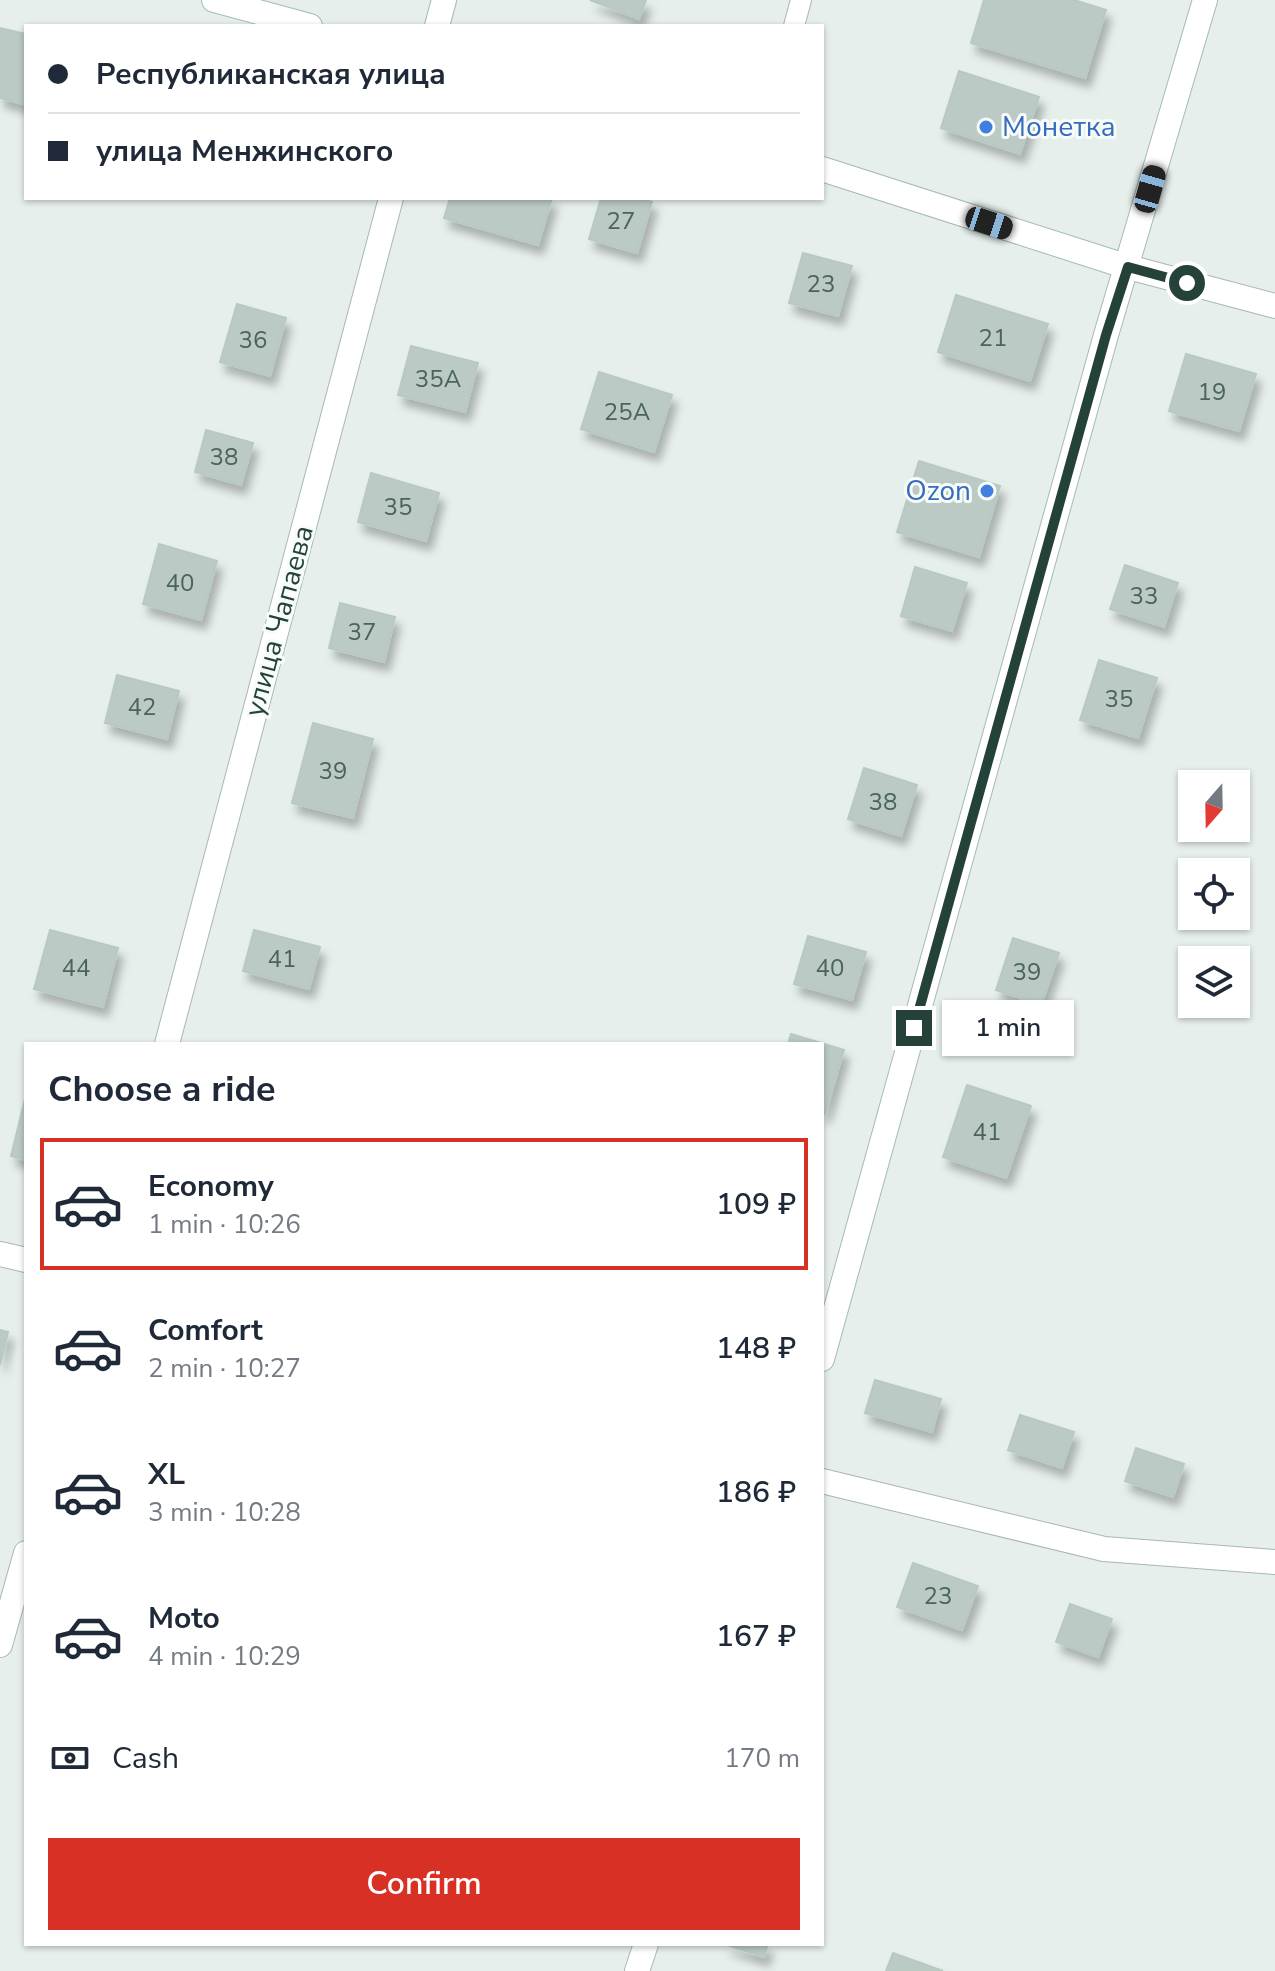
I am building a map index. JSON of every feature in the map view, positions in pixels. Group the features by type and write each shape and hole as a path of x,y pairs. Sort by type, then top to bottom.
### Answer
{"street":[{"path":"214,0 303,24"},
{"path":"438,24 444,0"},
{"path":"824,1352 1102,350 1205,0"},
{"path":"824,170 1128,267 1275,306"},
{"name":"улица Чапаева","path":"168,1042 390,200"},
{"path":"0,1254 24,1260"},
{"path":"824,1481 1104,1549 1275,1562"},
{"path":"0,1645 24,1560"},
{"path":"637,1971 645,1946"}],"lane":[{"path":"795,24 801,0"}],"building":[{"path":"590,0 646,0 639,19"},
{"path":"984,0 1074,0 1106,10 1085,78 971,43"},
{"path":"0,28 24,34 24,104 0,98"},
{"path":"959,71 1039,97 1020,154 941,128"},
{"path":"449,200 551,200 538,245 444,218"},
{"path":"600,200 652,202 637,253 589,239"},
{"path":"803,253 852,266 838,316 789,303"},
{"path":"956,295 1048,324 1030,381 938,352"},
{"path":"237,304 286,318 270,376 220,362"},
{"path":"411,346 478,363 465,412 398,395"},
{"path":"1186,354 1256,374 1239,431 1169,411"},
{"path":"599,372 672,395 654,452 581,429"},
{"path":"206,430 253,443 241,485 195,472"},
{"path":"919,461 1000,486 979,557 897,532"},
{"path":"371,473 439,493 426,541 358,522"},
{"path":"159,544 217,561 201,620 143,604"},
{"path":"1125,565 1178,583 1164,627 1110,609"},
{"path":"915,567 967,583 952,631 901,616"},
{"path":"340,603 395,617 384,662 329,648"},
{"path":"1099,660 1157,678 1138,738 1080,720"},
{"path":"117,675 179,691 167,739 105,723"},
{"path":"313,723 373,739 353,818 292,803"},
{"path":"864,768 917,785 901,836 848,819"},
{"path":"50,930 118,948 103,1007 34,989"},
{"path":"254,930 320,947 309,989 243,971"},
{"path":"808,936 866,952 852,1000 794,984"},
{"path":"1013,938 1059,953 1041,1005 996,990"},
{"path":"791,1034 818,1042 789,1042"},
{"path":"824,1044 844,1050 824,1114"},
{"path":"967,1085 1031,1106 1006,1178 943,1157"},
{"path":"24,1103 24,1159 11,1156"},
{"path":"0,1330 8,1332 0,1365"},
{"path":"875,1380 941,1399 932,1432 865,1413"},
{"path":"1020,1415 1074,1432 1062,1468 1008,1450"},
{"path":"1136,1448 1184,1464 1173,1497 1125,1481"},
{"path":"913,1563 978,1586 962,1630 897,1607"},
{"path":"1070,1604 1112,1619 1098,1657 1056,1642"},
{"path":"730,1946 767,1946 764,1957"},
{"path":"893,1953 943,1971 886,1971"}],"place":[{"name":"Монетка","path":"986,127"},
{"name":"Ozon","path":"987,491"}],"route":[{"path":"914,1028 1106,335 1128,267 1187,283"}]}
